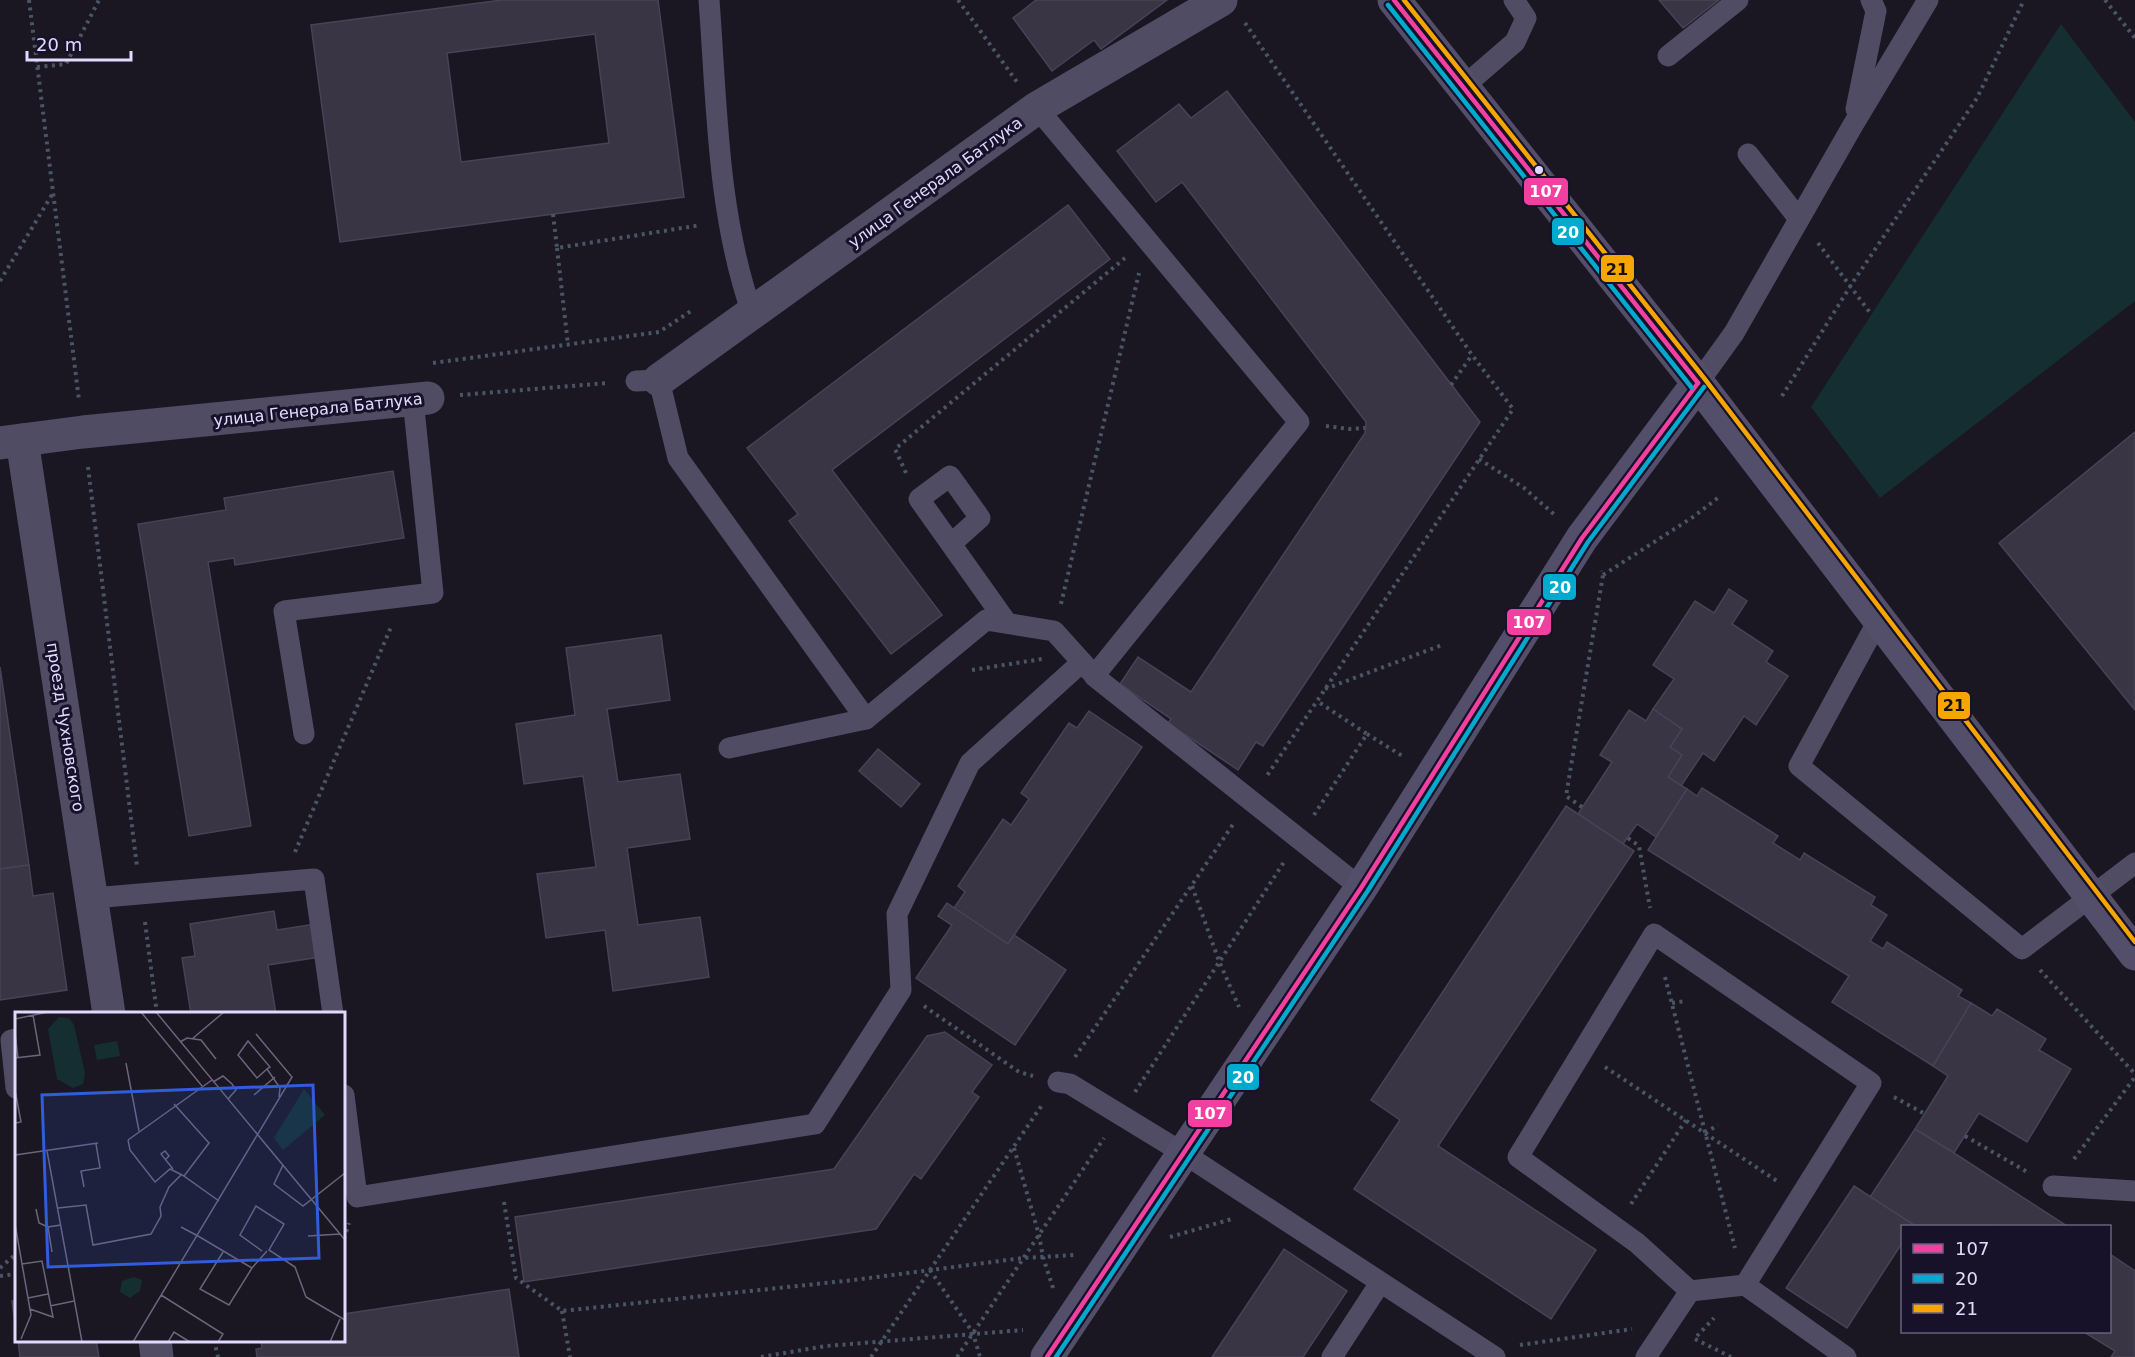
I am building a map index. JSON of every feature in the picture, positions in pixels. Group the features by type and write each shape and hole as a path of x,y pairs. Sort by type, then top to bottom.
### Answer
{"street":[{"path":"1394,0 1698,383 2135,954"},
{"name":"улица Генерала Батлука","path":"647,381 752,313 1036,108 1232,10"},
{"path":"1047,1357 1361,888 1582,538 1698,383"},
{"name":"улица Генерала Батлука","path":"11,442 83,432 420,398"},
{"name":"проезд Чухновского","path":"11,442 93,898 109,1012"},
{"path":"155,1342 158,1357"}],"lane":[{"path":"709,0 728,220 740,279 752,313"},
{"path":"1462,87 1515,42 1526,18 1514,0"},
{"path":"1668,56 1738,0"},
{"path":"1853,125 1876,11 1871,0"},
{"path":"1698,383 1734,333 1853,125 1928,0"},
{"path":"345,1103 357,1197 816,1124 901,990 897,914 970,763 1084,664 1299,422 1036,108"},
{"path":"1748,154 1799,219"},
{"path":"647,381 678,458 866,719"},
{"path":"304,734 284,611 433,593 420,398"},
{"path":"951,543 980,518 950,476 919,499 1007,623"},
{"path":"1879,619 1798,765 2022,950 2135,863"},
{"path":"729,748 866,719 986,620 1054,631 1084,664 1361,888"},
{"path":"93,898 314,879 333,1012"},
{"path":"1744,1285 1871,1083 1654,934 1518,1157 1637,1243 1690,1291 1744,1285 1846,1357"},
{"path":"9,1038 15,1081"},
{"path":"1058,1082 1070,1084 1183,1153 1380,1284 1490,1353"},
{"path":"2053,1186 2135,1191"},
{"path":"1332,1357 1380,1284"},
{"path":"1646,1357 1690,1291"}],"path":[{"path":"29,0 157,1012"},
{"path":"38,67 66,64 99,0"},
{"path":"958,0 1036,108"},
{"path":"1782,396 1851,285 1977,98 2024,0"},
{"path":"2105,0 2135,38"},
{"path":"871,1357 1513,409 1472,355 1232,10"},
{"path":"0,281 53,193"},
{"path":"553,214 568,345"},
{"path":"1799,219 1871,314"},
{"path":"557,248 728,220"},
{"path":"919,499 895,449 1147,240"},
{"path":"1054,631 1147,240"},
{"path":"428,363 659,332 695,309"},
{"path":"1451,385 1472,355"},
{"name":"улица Генерала Батлука","path":"420,398 647,381"},
{"path":"78,399 90,398"},
{"path":"1299,422 1348,429 1365,428"},
{"path":"1603,575 1719,497"},
{"path":"282,883 405,596"},
{"path":"1324,689 1442,645"},
{"path":"972,670 1084,664"},
{"path":"1317,701 1432,775"},
{"path":"1299,838 1367,734"},
{"path":"1628,838 1639,846 1654,934 1744,1285"},
{"path":"1192,885 1219,962 1256,1045"},
{"path":"1965,1136 2053,1186 2135,1076 2022,950"},
{"path":"901,990 1019,1072 1058,1082"},
{"path":"1672,1003 1685,1001"},
{"path":"1582,1052 1800,1196"},
{"path":"1615,1227 1686,1120"},
{"path":"1705,1132 1718,1125"},
{"path":"761,1357 826,1346 973,1333 1067,1328 1043,1257 1014,1147"},
{"path":"500,1174 516,1278 562,1311 819,1284 930,1269 1117,1252 1268,1209"},
{"path":"0,1268 15,1255"},
{"path":"930,1269 973,1333 980,1357"},
{"path":"0,1276 15,1274"},
{"path":"562,1311 570,1357"},
{"path":"1490,1353 1668,1324"},
{"path":"1689,1347 1695,1338 1731,1357"},
{"path":"214,1342 218,1357"}],"green space":[{"path":"2061,24 2135,122 2135,301 1880,498 1811,407"}],"building":[{"path":"502,0 658,0 684,197 340,242 311,25","holes":["595,34 609,143 461,162 447,53"]},
{"path":"1036,0 1167,0 1101,49 1094,40 1052,71 1013,18"},
{"path":"1659,0 1719,0 1683,28"},
{"path":"1227,91 1480,422 1263,746 1256,742 1238,770 1168,723 1171,719 1120,684 1138,657 1191,692 1365,433 1366,422 1182,182 1156,202 1117,151 1179,104 1191,118"},
{"path":"1068,205 1110,259 832,470 942,615 891,654 789,521 798,514 747,448"},
{"path":"2135,432 2135,710 1999,543"},
{"path":"393,471 404,538 235,565 234,558 208,562 251,826 189,836 138,524 226,510 224,498"},
{"path":"1729,589 1747,601 1732,624 1773,651 1766,662 1788,676 1756,725 1744,716 1714,761 1703,753 1681,786 1668,777 1682,755 1670,747 1682,729 1653,709 1674,679 1653,665 1695,601 1714,613"},
{"path":"661,635 670,700 607,709 618,782 680,774 690,839 627,848 638,925 700,917 709,977 613,991 605,930 546,938 537,874 596,867 583,776 524,784 516,724 575,715 566,648"},
{"path":"0,667 29,865 0,869"},
{"path":"1653,709 1682,729 1670,747 1682,755 1668,777 1687,789 1656,837 1637,824 1623,844 1578,814 1612,762 1600,755 1629,710 1646,721"},
{"path":"1089,711 1142,747 1008,944 954,908 965,892 958,886 1003,819 1011,825 1029,799 1021,793 1069,723 1077,728"},
{"path":"878,749 920,784 901,807 859,771"},
{"path":"1702,788 1778,836 1773,843 1800,860 1804,853 1875,897 1871,905 1887,915 1870,941 1883,949 1887,942 1962,990 1958,996 1971,1003 1933,1066 1832,1002 1849,976 1648,850 1687,789 1697,796"},
{"path":"1566,806 1634,851 1438,1146 1596,1250 1551,1319 1354,1189 1400,1120 1371,1100"},
{"path":"29,865 33,896 53,893 67,990 0,1000 0,869"},
{"path":"947,903 1008,944 1014,935 1066,970 1015,1045 916,978 952,925 938,916"},
{"path":"274,911 277,930 315,924 320,957 268,965 276,1012 191,1012 182,958 195,956 190,924"},
{"path":"1971,1003 1992,1016 1997,1009 2046,1039 2039,1050 2071,1069 2027,1142 1979,1113 1954,1153 1915,1129 1948,1076 1933,1066"},
{"path":"945,1032 992,1065 972,1092 979,1097 921,1179 914,1174 876,1229 524,1282 515,1217 834,1169 927,1036"},
{"path":"1915,1129 2065,1225 1914,1225 1870,1197"},
{"path":"1854,1186 1914,1225 1901,1225 1901,1245 1847,1328 1786,1288"},
{"path":"1284,1249 1347,1291 1303,1357 1212,1357"},
{"path":"2111,1255 2135,1271 2135,1357 2111,1357 2115,1351 2086,1333 2111,1333"},
{"path":"509,1289 519,1357 257,1357 256,1349 262,1348 261,1342 345,1342 345,1314"},
{"path":"12,1301 15,1301 15,1324"},
{"path":"18,1342 96,1342 99,1357 20,1357"}],"transit line":[{"name":"107","path":"1394,0 1698,383"},
{"name":"21","path":"1404,0 1704,378 2135,942"},
{"name":"20","path":"1388,5 1692,388"},
{"name":"107","path":"1047,1357 1361,888 1582,538 1698,383"},
{"name":"20","path":"1056,1357 1367,892 1588,542 1704,387"}]}
